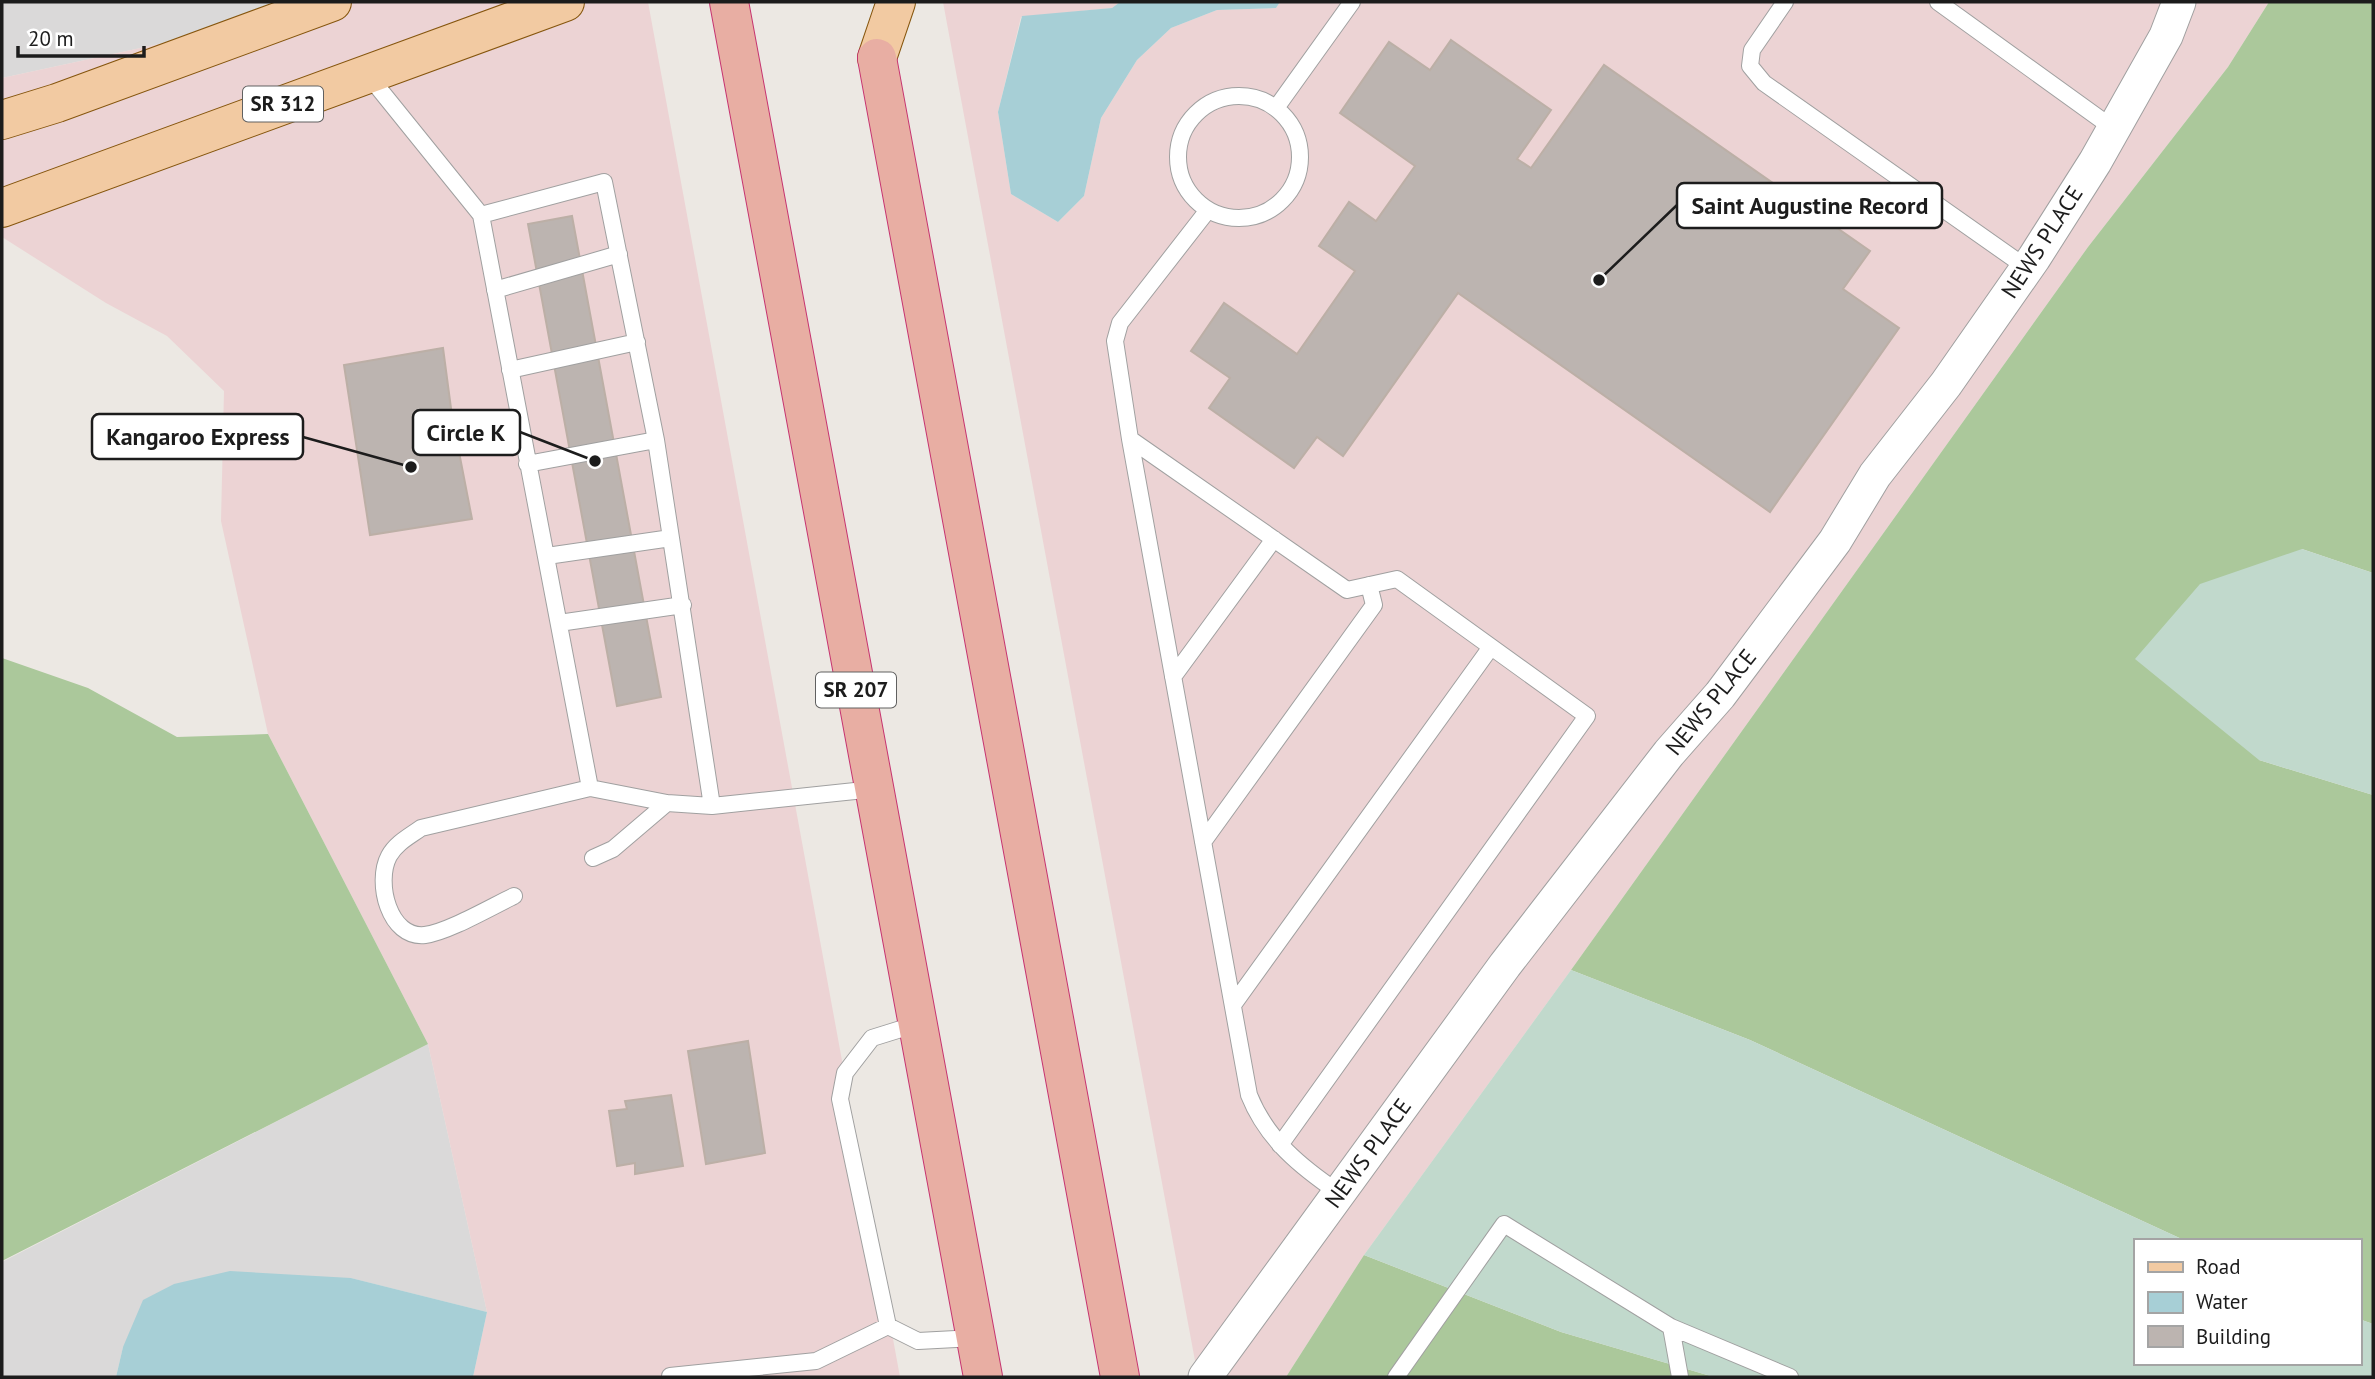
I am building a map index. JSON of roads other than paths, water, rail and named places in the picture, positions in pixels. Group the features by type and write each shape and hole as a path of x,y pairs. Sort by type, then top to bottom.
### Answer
{"highway":[{"name":"SR 207","path":"729,2 983,1377"},
{"path":"877,58 1120,1377"}],"main road":[{"path":"2,120 57,103 332,2"},
{"name":"SR 312","path":"2,208 565,2"},
{"path":"866,2 877,58"},
{"path":"877,58 896,2"}],"street":[{"name":"NEWS PLACE","path":"1205,1377 1505,965 1669,753 1720,695 1835,541 1875,475 1946,384 2027,268 2114,129 2166,36 2179,2"}],"lane":[{"path":"1276,108 1352,2"},
{"path":"1785,2 1752,50 1750,66 1764,83 2027,268"},
{"path":"1938,2 2114,129"},
{"path":"367,74 481,215 590,788"},
{"path":"1239,96 1258,99 1276,108 1290,123 1298,141 1300,162 1295,182 1284,199 1267,211 1247,218 1227,217 1208,210 1193,197 1183,180 1178,161 1180,142 1189,123 1202,109 1219,100 1239,96"},
{"path":"481,215 604,182 656,440 712,806"},
{"path":"1208,210 1120,323 1115,341 1130,439 1249,1095 1258,1118 1280,1145 1307,1171 1339,1194"},
{"path":"495,290 619,254"},
{"path":"510,370 637,342"},
{"path":"1130,439 1347,590 1397,579 1587,716 1280,1145"},
{"path":"527,464 656,440"},
{"path":"547,556 671,538"},
{"path":"1173,677 1274,539"},
{"path":"1203,842 1374,605 1369,585"},
{"path":"559,623 683,605"},
{"path":"1233,1005 1491,648"},
{"path":"514,896 455,925 424,935 406,932 395,922 387,900 383,876 388,856 399,843 421,828 590,788 667,803 712,806 874,789"},
{"path":"593,858 613,849 667,803"},
{"path":"888,1326 840,1099 845,1073 872,1038 917,1024"},
{"path":"1396,1377 1504,1224 1671,1327 1790,1377"},
{"path":"888,1326 918,1341 975,1338"},
{"path":"670,1376 816,1361 888,1326"},
{"path":"1671,1327 1680,1377"}],"water":[{"path":"1120,2 1280,2 1276,8 1217,10 1171,28 1137,60 1101,118 1084,196 1058,222 1011,194 998,112 1022,16 1112,8"},
{"path":"230,1271 351,1278 487,1312 473,1377 116,1377 123,1347 143,1300 174,1284"}],"place":[{"name":"Saint Augustine Record","path":"1599,280"},
{"name":"Circle K","path":"595,461"},
{"name":"Kangaroo Express","path":"411,467"}]}
